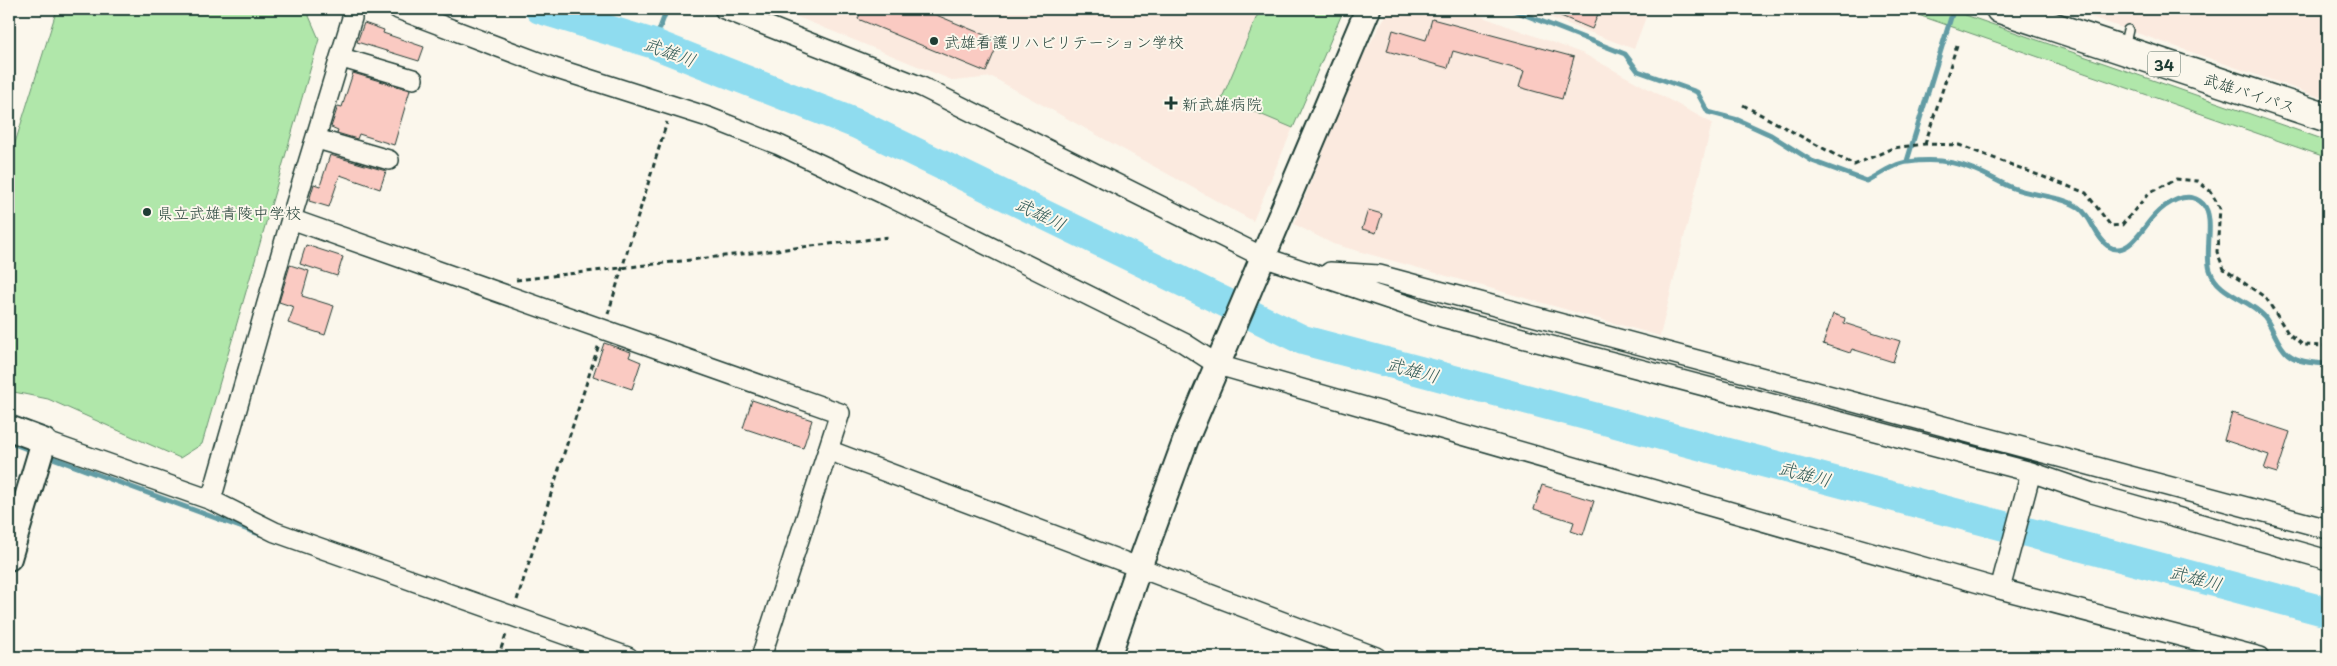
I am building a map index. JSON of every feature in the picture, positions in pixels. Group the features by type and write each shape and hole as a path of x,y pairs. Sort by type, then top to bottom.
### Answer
{"highway":[{"name":"武雄バイパス","path":"2000,9 2126,40 2328,118"}],"street":[{"path":"398,9 554,68 708,117 779,145 890,197 1184,343 1219,363 2000,589 2260,657"},
{"path":"724,9 922,87 1262,259 1302,270 1442,317 2031,472 2092,493 2328,560"},
{"path":"1108,657 1186,439 1368,9"},
{"path":"211,500 291,219 342,58 352,18"},
{"path":"342,58 413,79"},
{"path":"317,139 389,160"},
{"path":"291,219 840,413 762,657"},
{"path":"1302,270 1379,276 2328,529"},
{"path":"9,428 211,500 275,532 510,622 628,657"},
{"path":"9,558 44,441"},
{"path":"828,450 1376,657"},
{"path":"2000,589 2031,472"}],"path":[{"path":"1926,144 1958,42"},
{"path":"1743,105 1854,165 1893,148 1926,144 1959,145 2086,192 2111,226 2122,225 2149,193 2176,179 2197,181 2210,191 2220,208 2217,252 2224,269 2266,298 2288,333 2303,344 2328,346"},
{"path":"498,657 604,329 667,121"},
{"path":"478,284 890,237"}],"shaded area":[{"name":"新武雄病院","path":"778,9 1344,9 1253,221 992,77 954,81"},
{"path":"1389,9 1461,9 1584,54 1712,123 1660,336 1333,244 1294,224 1356,69"},
{"path":"1528,9 1649,9 1634,49"},
{"path":"2068,9 2328,9 2328,100"}],"green space":[{"name":"県立武雄青陵中学校","path":"57,9 306,9 319,39 202,444 180,458 48,399 9,391 9,162"},
{"path":"1260,9 1344,9 1293,128 1222,98"},
{"path":"1901,9 1948,9 2328,141 2328,158"}],"building":[{"path":"862,9 922,9 999,41 986,72 858,19"},
{"path":"1544,9 1600,9 1592,29"},
{"path":"1432,19 1574,57 1562,99 1519,87 1524,71 1453,51 1448,68 1387,51 1393,30 1426,40"},
{"path":"364,23 384,30 383,33 424,47 419,61 357,42"},
{"path":"353,73 410,90 394,145 359,134 357,139 337,133 338,130 331,127 338,106 342,107"},
{"path":"330,155 386,171 380,189 340,175 329,207 309,201 314,184 320,186"},
{"path":"1368,210 1382,214 1376,233 1362,229"},
{"path":"306,245 343,257 337,276 300,264"},
{"path":"290,265 309,271 302,296 334,306 325,335 288,323 294,307 279,302"},
{"path":"1833,314 1845,318 1844,323 1900,341 1893,362 1852,349 1850,353 1823,344"},
{"path":"604,343 631,352 629,357 641,362 632,389 593,376"},
{"path":"752,400 812,420 803,448 743,428"},
{"path":"2232,413 2290,432 2277,473 2264,469 2269,455 2224,440"},
{"path":"1542,485 1594,501 1583,535 1571,531 1574,522 1534,509"}],"waterway":[{"name":"武雄川","path":"540,9 654,44 857,124 1303,340 2328,612"},
{"path":"654,44 667,9"},
{"path":"1510,9 1625,54 1638,71 1697,92 1708,112 1738,120 1771,135 1812,161 1867,181 1892,167 1916,161 1934,161 1967,167 2013,188 2071,203 2087,215 2103,242 2115,249 2122,248 2134,240 2154,216 2170,203 2184,198 2191,197 2197,199 2207,210 2209,218 2208,254 2210,270 2219,285 2258,310 2270,325 2281,346 2292,357 2302,361 2328,364"},
{"path":"1907,161 1952,14"},
{"path":"9,442 32,451"},
{"path":"50,457 259,534"}],"place":[{"name":"武雄看護リハビリテーション学校","path":"934,41"},
{"name":"新武雄病院","path":"1171,103"},
{"name":"県立武雄青陵中学校","path":"147,212"}]}
